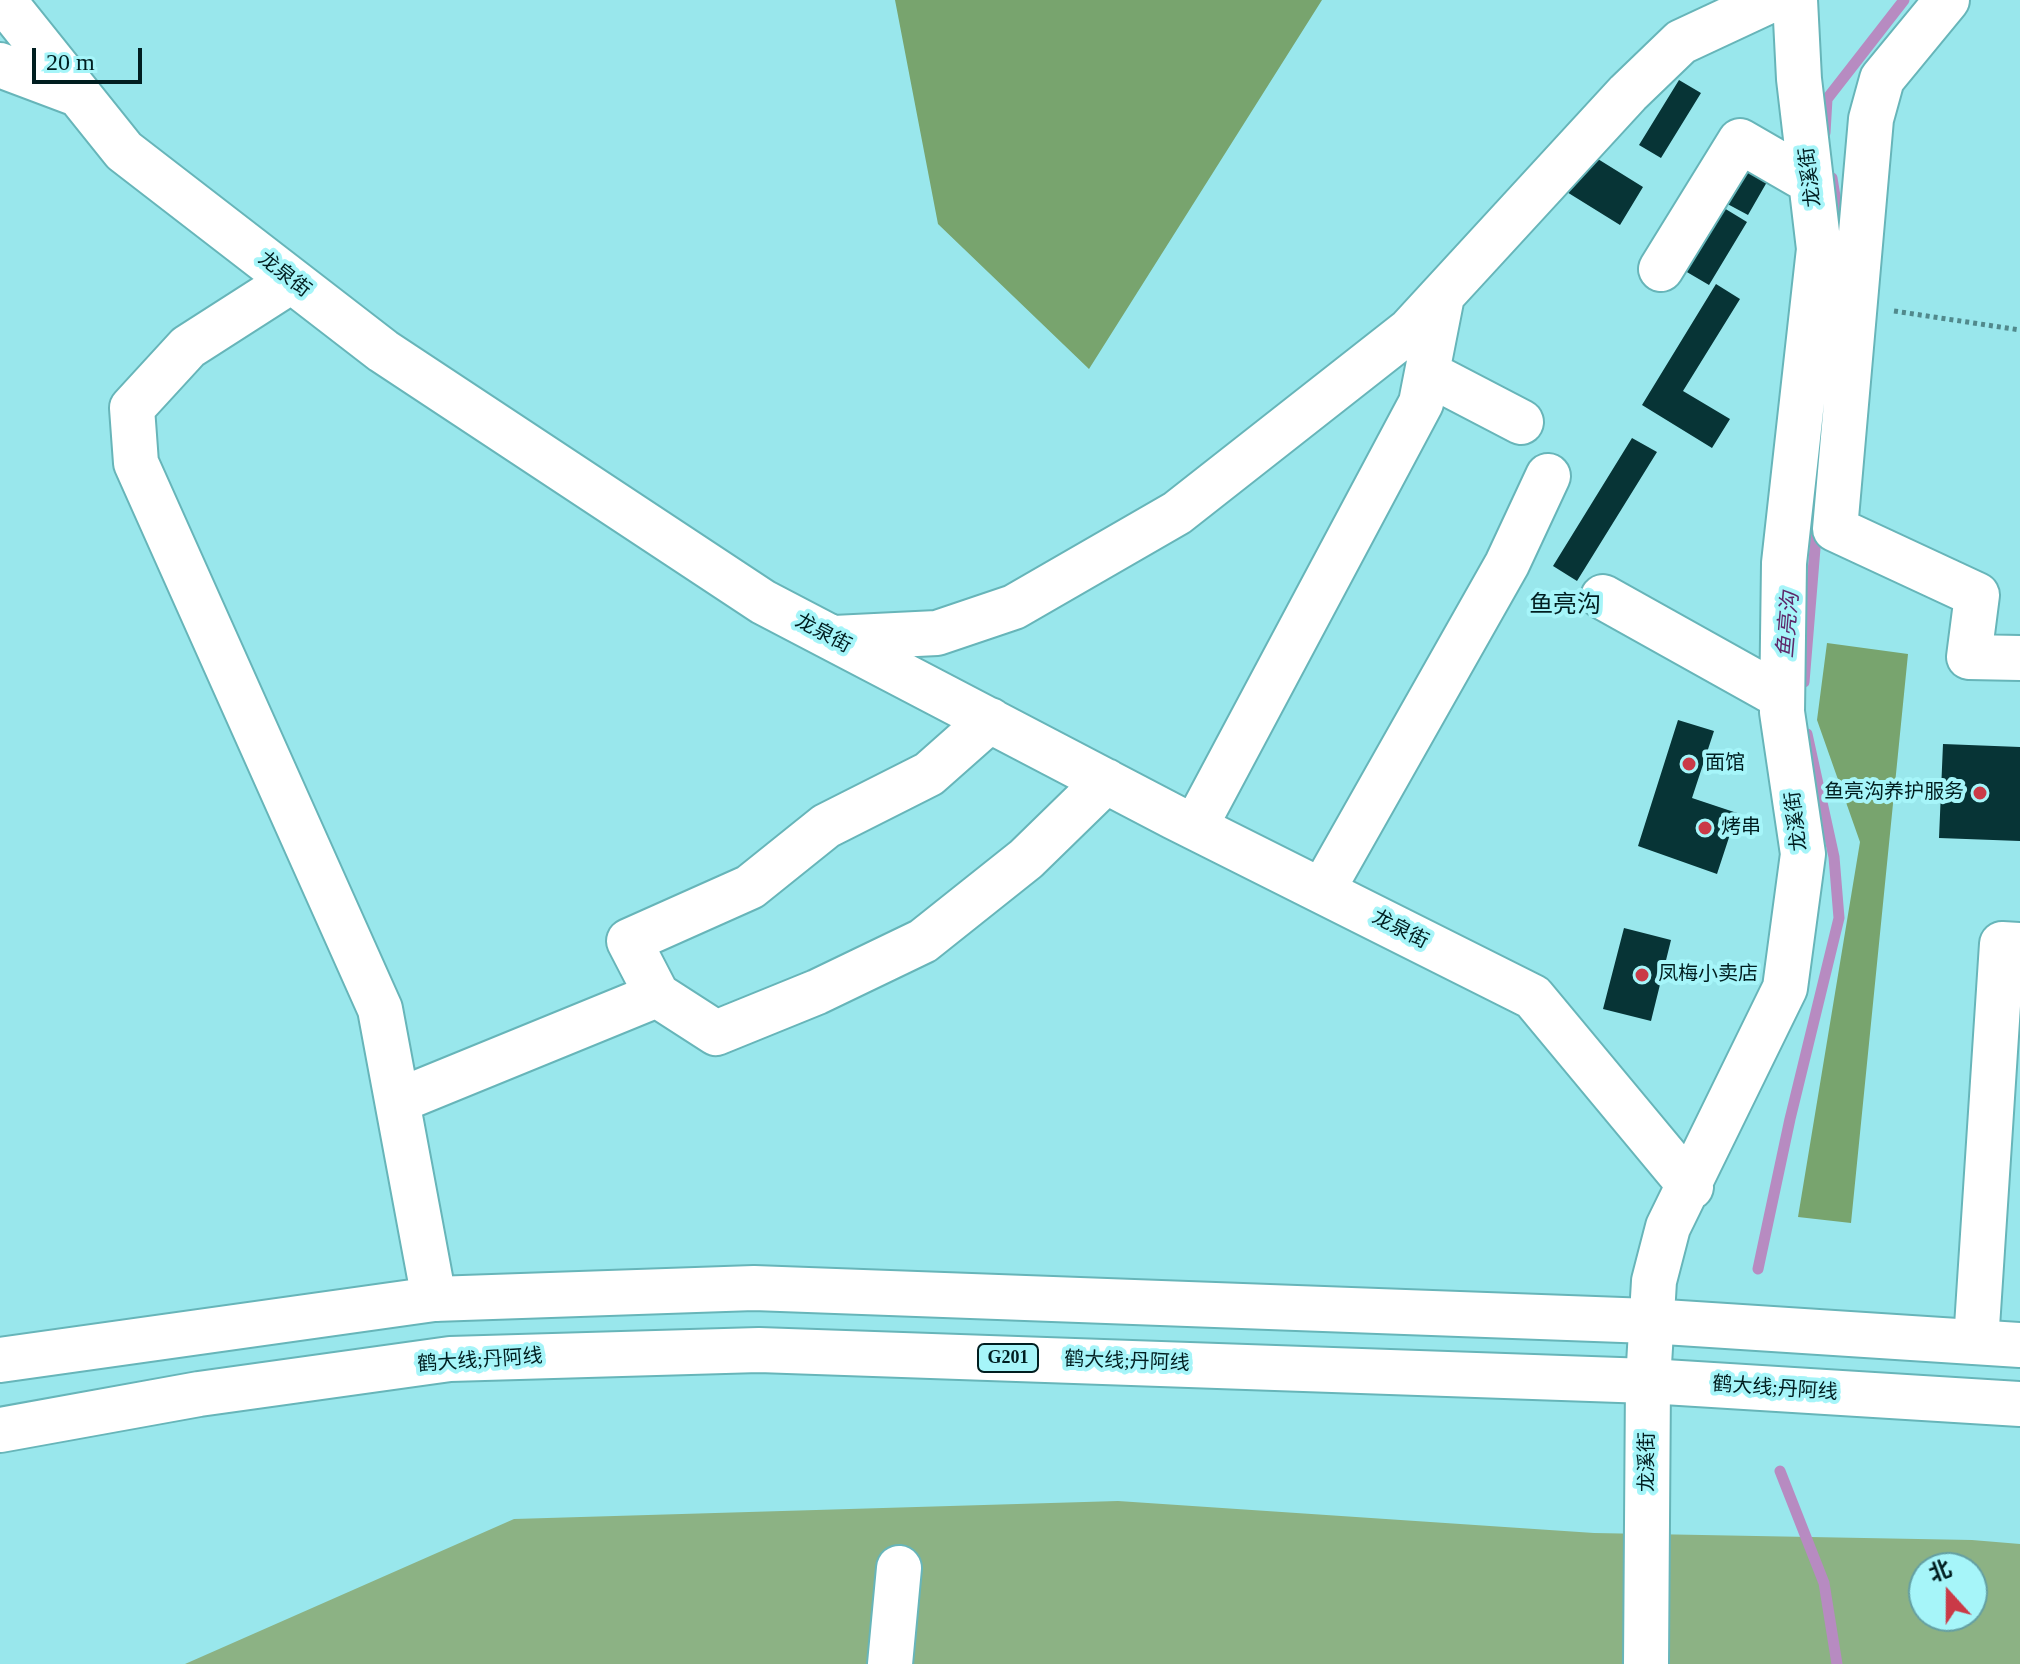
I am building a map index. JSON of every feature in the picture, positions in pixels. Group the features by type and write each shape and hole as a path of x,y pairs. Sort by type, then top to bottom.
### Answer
{"main road":[{"name":"龙泉街","path":"3,0 124,151 409,369 763,602 1195,827 1533,997 1691,1187"},
{"path":"832,638 937,633 1014,607 1177,513 1410,330 1628,93 1681,42 1771,0"},
{"name":"龙溪街","path":"1646,1664 1649,1321 1654,1281 1668,1227 1691,1187 1785,988 1803,854 1782,697 1784,563 1819,249 1799,79 1795,0"},
{"path":"1947,0 1882,79 1871,119 1835,529 1977,595 1969,657 2020,658"},
{"path":"0,65 79,95"},
{"path":"1661,269 1740,141 1811,182"},
{"path":"291,281 188,347 132,408 136,463 380,1009 400,1100 434,1299"},
{"path":"1195,827 1421,403 1443,294"},
{"path":"1427,373 1521,422"},
{"path":"1322,891 1507,564 1548,476"},
{"path":"1603,597 1782,697"},
{"path":"990,720 929,774 826,826 750,887 629,941 657,995 716,1033 817,992 923,941 1026,859 1106,781"},
{"path":"1976,1342 2002,944 2020,945"},
{"path":"400,1100 657,995"},
{"path":"0,1360 434,1299 754,1288 1649,1321 2020,1345"},
{"name":"鹤大线;丹阿线","path":"0,1430 199,1394 450,1359 744,1350 1648,1381 2020,1404"},
{"path":"890,1664 899,1568"}],"path":[{"path":"1855,306 2020,330"}],"green space":[{"path":"895,0 1322,0 1089,369 938,224"},
{"path":"1827,643 1908,654 1851,1223 1798,1217 1860,842 1817,720"},
{"path":"1118,1501 1594,1533 1972,1540 2020,1544 2020,1664 185,1664 514,1519"}],"building":[{"path":"1679,80 1701,93 1661,158 1639,145"},
{"path":"1585,151 1643,187 1620,225 1562,189"},
{"path":"1747,152 1775,168 1748,215 1720,200"},
{"path":"1719,205 1747,222 1709,285 1680,268"},
{"path":"1716,284 1740,299 1683,391 1730,419 1712,448 1642,405"},
{"path":"1632,438 1657,452 1577,581 1553,566"},
{"path":"1678,720 1714,731 1692,798 1737,813 1717,874 1638,846"},
{"name":"鱼亮沟养护服务","path":"1943,744 2020,747 2020,841 1939,838"},
{"path":"1624,928 1671,940 1651,1021 1603,1009"}],"waterway":[{"name":"鱼亮沟","path":"1825,133 1827,99 1904,0"},
{"name":"鱼亮沟","path":"1832,178 1842,240"},
{"name":"鱼亮沟","path":"1804,682 1817,524"},
{"name":"鱼亮沟","path":"1758,1269 1790,1119 1839,918 1834,857 1807,734"},
{"path":"1780,1471 1824,1583 1837,1664"}],"place":[{"name":"面馆","path":"1689,764"},
{"name":"鱼亮沟养护服务","path":"1980,793"},
{"name":"烤串","path":"1705,828"},
{"name":"凤梅小卖店","path":"1642,975"}],"district":[{"name":"鱼亮沟","path":"1565,606"}]}
